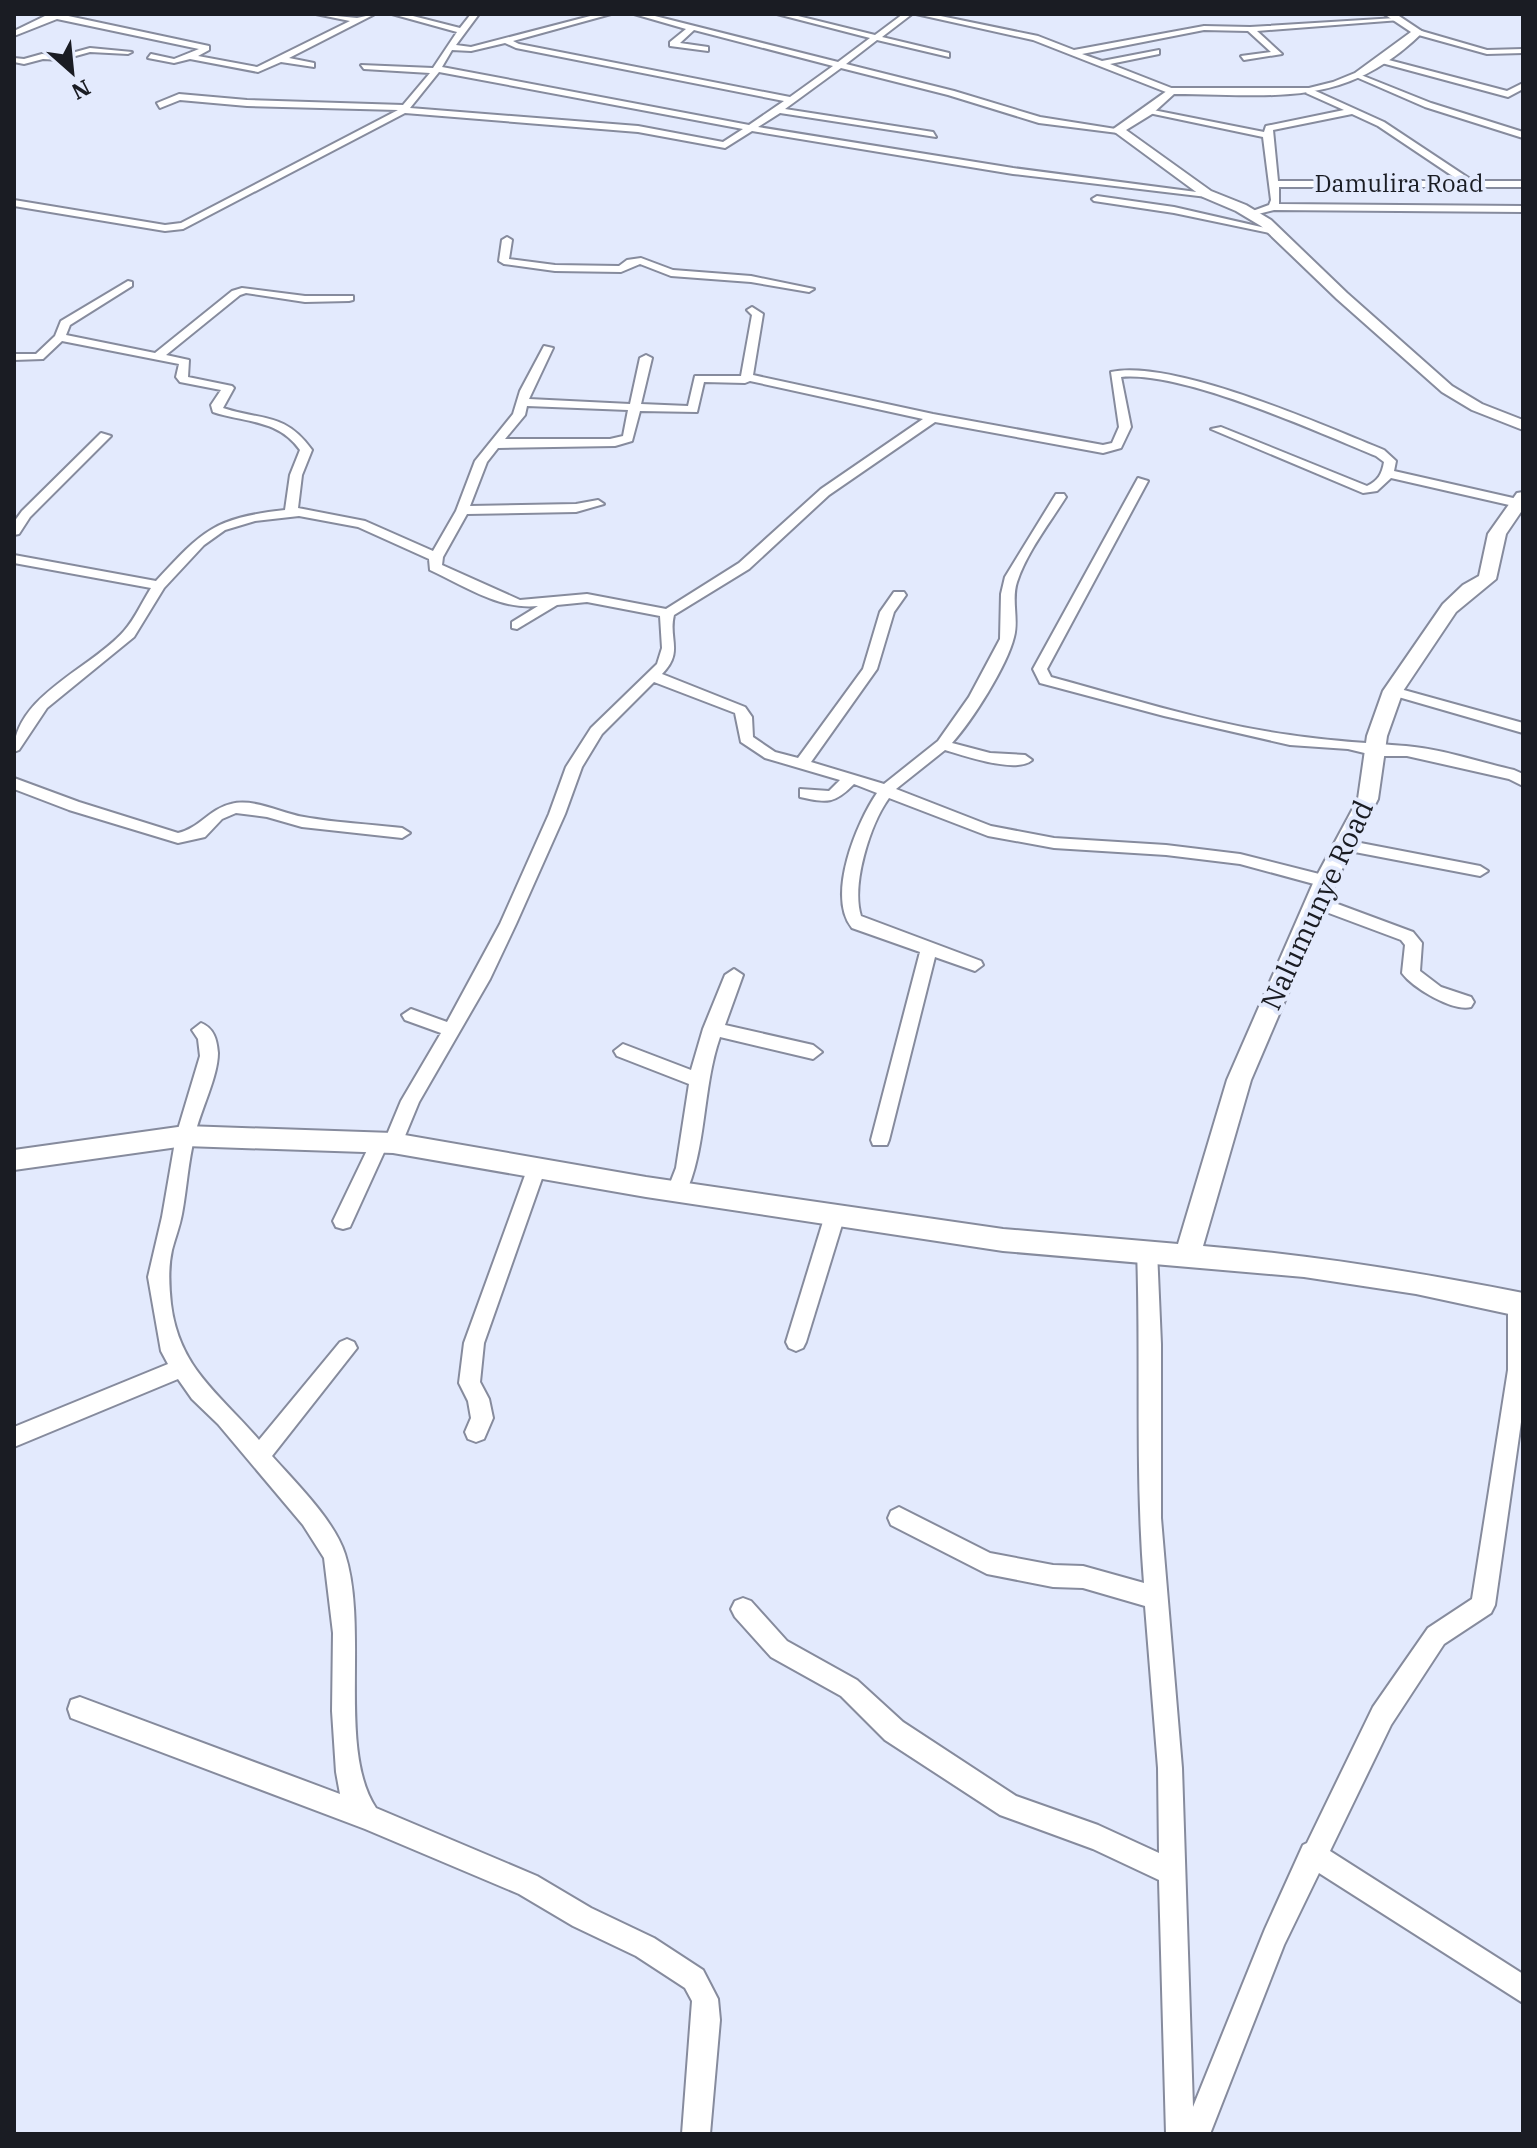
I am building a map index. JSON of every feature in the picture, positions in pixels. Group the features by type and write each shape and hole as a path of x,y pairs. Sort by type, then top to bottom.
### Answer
{"street":[{"path":"320,14 357,20"},
{"path":"190,57 258,70 371,14"},
{"path":"396,14 463,31"},
{"path":"451,47 471,49 607,14"},
{"path":"638,14 951,93 1039,120 1118,130 1207,194 1253,214 1447,389 1477,407 1523,425"},
{"path":"781,14 946,55"},
{"path":"160,105 179,97 404,109 638,129 725,145 908,14"},
{"path":"920,14 1035,38 1171,91 1309,91 1336,85 1359,75 1418,32"},
{"path":"14,34 55,15 206,48 174,61 151,56"},
{"path":"471,15 437,69 544,91 929,157 1207,194"},
{"path":"1073,53 1204,28 1250,29 1392,17 1418,32 1487,52 1523,51"},
{"path":"692,28 673,44 705,49"},
{"path":"1244,58 1278,54 1250,29"},
{"path":"507,40 516,46 602,65 791,100"},
{"path":"14,60 24,62 42,56 61,58 90,50 128,52"},
{"path":"1100,64 1156,52"},
{"path":"281,59 311,65"},
{"path":"1381,60 1508,94 1523,86"},
{"path":"14,203 165,228 183,226 404,109 436,71 364,67"},
{"path":"1359,75 1428,105 1523,135"},
{"path":"1118,130 1148,112 1171,91"},
{"path":"1309,91 1405,138 1471,184"},
{"path":"778,110 933,135"},
{"path":"1273,207 1275,184 1267,135 1273,127 1354,111"},
{"path":"1148,112 1267,135"},
{"name":"Damulira Road","path":"1275,184 1523,184"},
{"path":"1097,199 1174,210 1274,231"},
{"path":"1253,214 1273,207 1523,209"},
{"path":"507,240 504,261 555,268 621,269 631,262 641,261 671,273 751,279 809,289"},
{"path":"14,357 39,357 60,337 65,323 128,284"},
{"path":"157,357 236,293 246,290 305,299 349,298"},
{"path":"752,310 758,314 747,377 933,418 1089,448 1111,448 1120,440 1125,427 1115,374 1143,371 1239,401 1380,453 1390,461 1389,474 1367,490 1217,429"},
{"path":"60,337 185,362 184,380 228,388 217,410 272,420 304,446 305,458 296,475 291,514"},
{"path":"548,348 519,415 481,461 462,511 436,557 435,567 506,601 529,604 587,598 668,613"},
{"path":"494,445 508,442 621,442 628,438 646,358"},
{"path":"523,402 693,410 699,378 745,380"},
{"path":"343,1221 481,979 534,869 574,767 596,731 663,665 669,648 665,620 668,613 744,566 803,509 933,418"},
{"path":"14,531 20,513 105,436"},
{"path":"1389,474 1520,500"},
{"path":"1142,481 1040,669 1045,680 1227,727 1290,740 1348,744 1377,751 1407,751 1514,775 1523,781"},
{"path":"975,965 858,924 850,912 859,839 869,813 884,791 943,745 977,696 1007,640 1006,607 1013,573 1060,497"},
{"name":"Nalumunye Road","path":"1188,1254 1239,1080 1320,892 1368,799 1377,736 1393,691 1449,608 1469,589 1487,579 1497,534 1520,500"},
{"path":"462,511 477,508 576,508 598,504"},
{"path":"14,747 42,705 129,634 159,586 209,533 239,520 299,512 361,524 436,557"},
{"path":"14,559 159,586"},
{"path":"801,765 850,701 872,666 883,618 899,595"},
{"path":"517,625 556,601"},
{"path":"653,676 734,706 745,717 746,739 770,755 851,778 988,831 1016,837 1240,859 1320,892 1407,936 1414,943 1411,973 1435,991 1465,1002"},
{"path":"1393,691 1523,728"},
{"path":"943,745 990,758 1025,760"},
{"path":"805,793 832,797 851,778"},
{"path":"14,783 74,806 178,838 199,833 217,815 235,808 268,812 302,822 402,833"},
{"path":"1345,845 1480,871"},
{"path":"880,1140 929,949"},
{"path":"677,1191 688,1157 698,1080 712,1029 734,975"},
{"path":"411,1015 451,1030"},
{"path":"712,1029 813,1052"},
{"path":"201,1030 207,1037 209,1056 185,1136 172,1217 158,1277 168,1339 182,1368 199,1392 226,1417 311,1518 334,1554 345,1633 344,1711 348,1772 353,1796 367,1817"},
{"path":"623,1051 698,1080"},
{"path":"14,1160 185,1136 387,1142 677,1191 1003,1240 1147,1250 1304,1266 1416,1283 1520,1305 1518,1370 1483,1605 1436,1636 1382,1716 1312,1854 1274,1938 1196,2134"},
{"path":"476,1432 482,1418 478,1399 469,1383 474,1343 537,1167"},
{"path":"796,1342 835,1215"},
{"path":"1147,1250 1151,1344 1150,1518 1170,1768 1180,2134"},
{"path":"259,1456 347,1348"},
{"path":"14,1437 182,1368"},
{"path":"899,1518 987,1563 1053,1576 1083,1577 1157,1598"},
{"path":"743,1609 779,1649 849,1688 894,1731 1009,1806 1098,1838 1172,1873"},
{"path":"80,1709 367,1817 528,1885 582,1917 645,1947 694,1979 705,1999 706,2020 696,2134"},
{"path":"1312,1854 1523,1990"}]}
